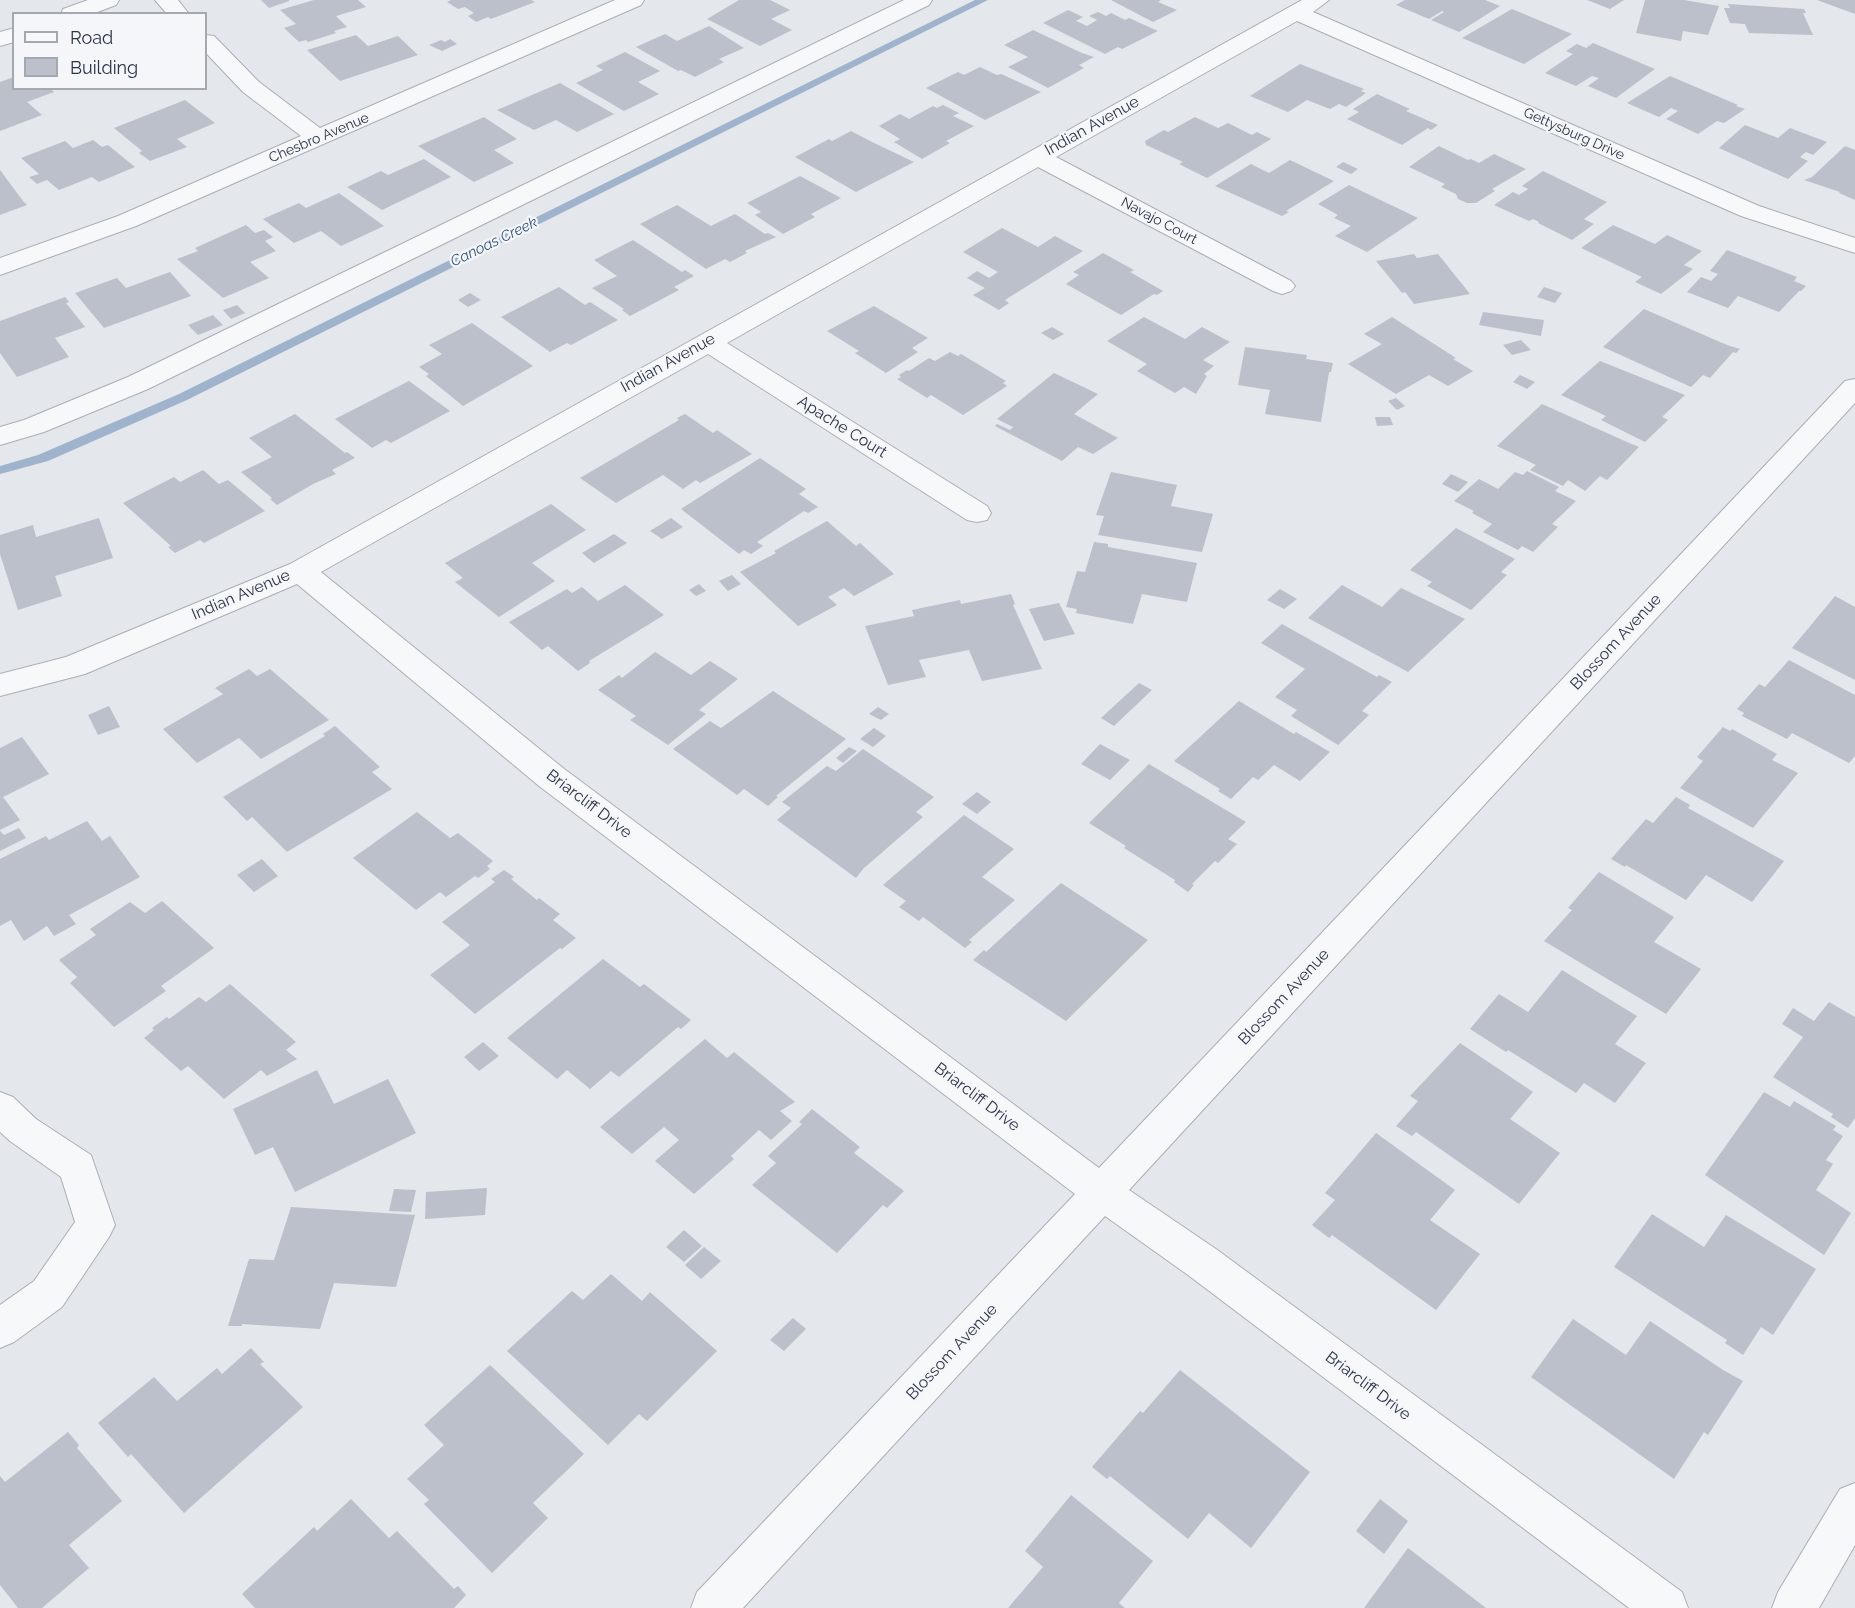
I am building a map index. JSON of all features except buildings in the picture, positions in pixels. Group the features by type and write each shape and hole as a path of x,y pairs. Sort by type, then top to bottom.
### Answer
{"street":[{"path":"75,12 108,0"},
{"path":"166,0 177,12"},
{"name":"Chesbro Avenue","path":"0,267 127,221 633,0"},
{"path":"0,436 34,426 138,383 921,0"},
{"name":"Indian Avenue","path":"0,685 74,666 300,571 706,341 1307,6"},
{"name":"Gettysburg Drive","path":"1307,6 1750,211 1855,246"},
{"path":"207,42 251,87 319,139"},
{"name":"Navajo Court","path":"1036,156 1282,286"},
{"name":"Apache Court","path":"706,341 977,513"},
{"name":"Blossom Avenue","path":"713,1608 1855,387"},
{"name":"Briarcliff Drive","path":"300,571 551,777 1102,1192 1202,1262 1666,1608"},
{"path":"0,1108 23,1130 77,1167 94,1225 48,1294 0,1329"},
{"path":"1794,1608 1855,1504"}],"waterway":[{"name":"Canoas Creek","path":"0,470 43,458 183,397 983,0"}]}
